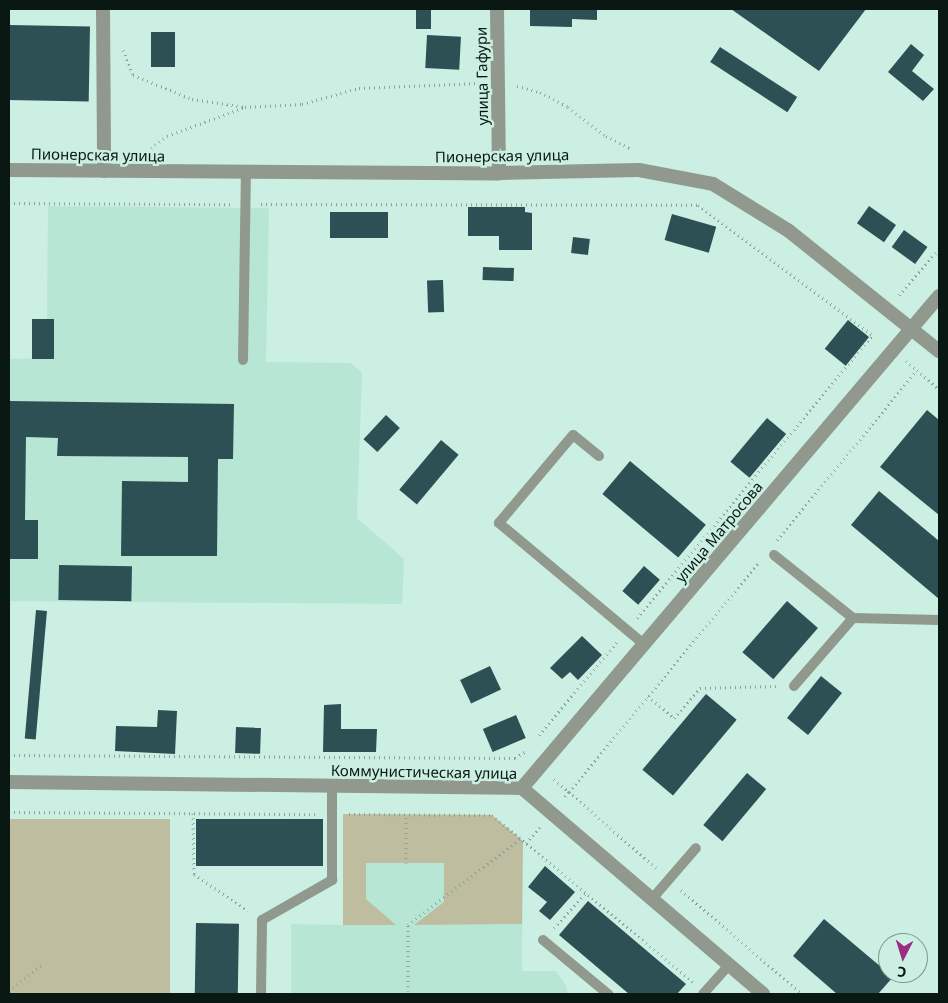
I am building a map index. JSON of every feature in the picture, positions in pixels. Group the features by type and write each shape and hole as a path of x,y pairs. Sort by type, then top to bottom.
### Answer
{"street":[{"path":"103,9 104,171"},
{"name":"улица Гафури","path":"497,9 499,173"},
{"name":"Пионерская улица","path":"9,170 499,173 639,170 713,184 789,230 939,351"},
{"name":"улица Матросова","path":"522,788 939,296"},
{"name":"Коммунистическая улица","path":"9,782 522,788 763,994"}],"lane":[{"path":"243,360 246,172"},
{"path":"599,456 572,435 499,523 644,645"},
{"path":"774,550 853,618 939,620"},
{"path":"794,686 853,618"},
{"path":"261,994 262,920 332,880 332,786"},
{"path":"652,899 696,848"},
{"path":"543,940 608,994"},
{"path":"704,993 729,965"}],"path":[{"path":"103,36 122,47 133,75 192,99 245,107 302,104 359,88 498,82 540,92 568,107 606,136 639,154"},
{"path":"150,148 167,136 245,107"},
{"path":"9,203 698,205 873,335 939,389"},
{"path":"895,300 939,249"},
{"path":"632,624 873,335"},
{"path":"774,550 917,370"},
{"path":"761,560 569,792 802,994"},
{"path":"536,738 619,639"},
{"path":"648,696 674,718 700,688 794,686"},
{"path":"9,755 515,758 524,754 530,746"},
{"path":"9,812 492,815 704,993"},
{"path":"193,813 194,874 262,920"},
{"path":"406,815 406,863"},
{"path":"408,991 408,924 520,839"},
{"path":"543,940 586,893"},
{"path":"9,991 42,965"}],"shaded area":[{"path":"48,206 269,208 266,362 351,363 362,373 357,518 404,559 402,604 9,601 9,359 54,358 54,319 47,319"},
{"path":"343,814 492,815 523,841 522,971 556,971 567,987 567,994 291,994 291,924 343,925"},
{"path":"343,814 492,815 523,841 522,924 414,925 444,902 444,863 366,863 366,899 396,925 343,925"},
{"path":"9,819 170,819 170,994 9,994"}],"building":[{"path":"530,9 597,9 597,20 572,19 572,27 530,26"},
{"path":"731,9 866,9 819,71"},
{"path":"416,10 431,10 431,29 416,29"},
{"path":"9,25 90,26 89,101 9,100"},
{"path":"151,32 175,32 175,67 151,67"},
{"path":"427,35 461,37 459,70 425,68"},
{"path":"911,44 924,55 912,71 934,89 923,101 888,72"},
{"path":"720,47 797,97 787,112 710,62"},
{"path":"869,206 896,225 884,242 857,223"},
{"path":"468,207 525,207 525,212 532,213 532,250 499,250 499,236 468,236"},
{"path":"330,212 388,212 388,238 330,238"},
{"path":"672,214 716,227 709,253 665,240"},
{"path":"904,230 927,247 915,264 892,247"},
{"path":"573,237 590,239 588,255 571,253"},
{"path":"483,267 514,268 514,281 483,280"},
{"path":"443,280 444,312 428,313 427,281"},
{"path":"32,319 54,319 54,359 32,359"},
{"path":"848,320 869,337 846,366 825,349"},
{"path":"9,401 234,404 233,459 218,459 217,556 121,556 122,481 188,482 188,457 57,456 58,438 26,437 25,520 38,520 38,559 9,559"},
{"path":"927,410 939,420 939,515 880,467"},
{"path":"386,415 400,428 377,452 363,439"},
{"path":"767,418 786,434 750,478 730,462"},
{"path":"441,440 459,455 417,505 399,490"},
{"path":"630,461 706,525 678,558 602,494"},
{"path":"879,491 939,541 939,599 851,525"},
{"path":"59,565 132,566 131,601 58,600"},
{"path":"644,566 660,580 638,605 622,591"},
{"path":"787,601 818,628 773,679 742,652"},
{"path":"36,610 47,611 36,739 25,739"},
{"path":"582,636 602,655 578,680 570,672 562,679 550,668"},
{"path":"490,666 501,690 471,704 460,680"},
{"path":"821,676 842,693 808,735 787,718"},
{"path":"706,694 737,720 673,796 642,770"},
{"path":"341,704 341,729 377,729 376,752 323,752 324,705"},
{"path":"158,710 177,711 175,754 115,751 116,726 157,727"},
{"path":"516,715 526,738 493,752 483,729"},
{"path":"236,727 261,728 260,754 235,753"},
{"path":"747,773 766,789 722,841 703,825"},
{"path":"196,819 323,819 323,866 196,866"},
{"path":"545,866 575,892 550,920 539,911 547,902 528,887"},
{"path":"588,901 686,984 677,994 629,994 559,935"},
{"path":"824,919 878,964 878,983 888,983 878,994 837,994 793,956"},
{"path":"196,923 239,924 238,994 195,994"}]}
